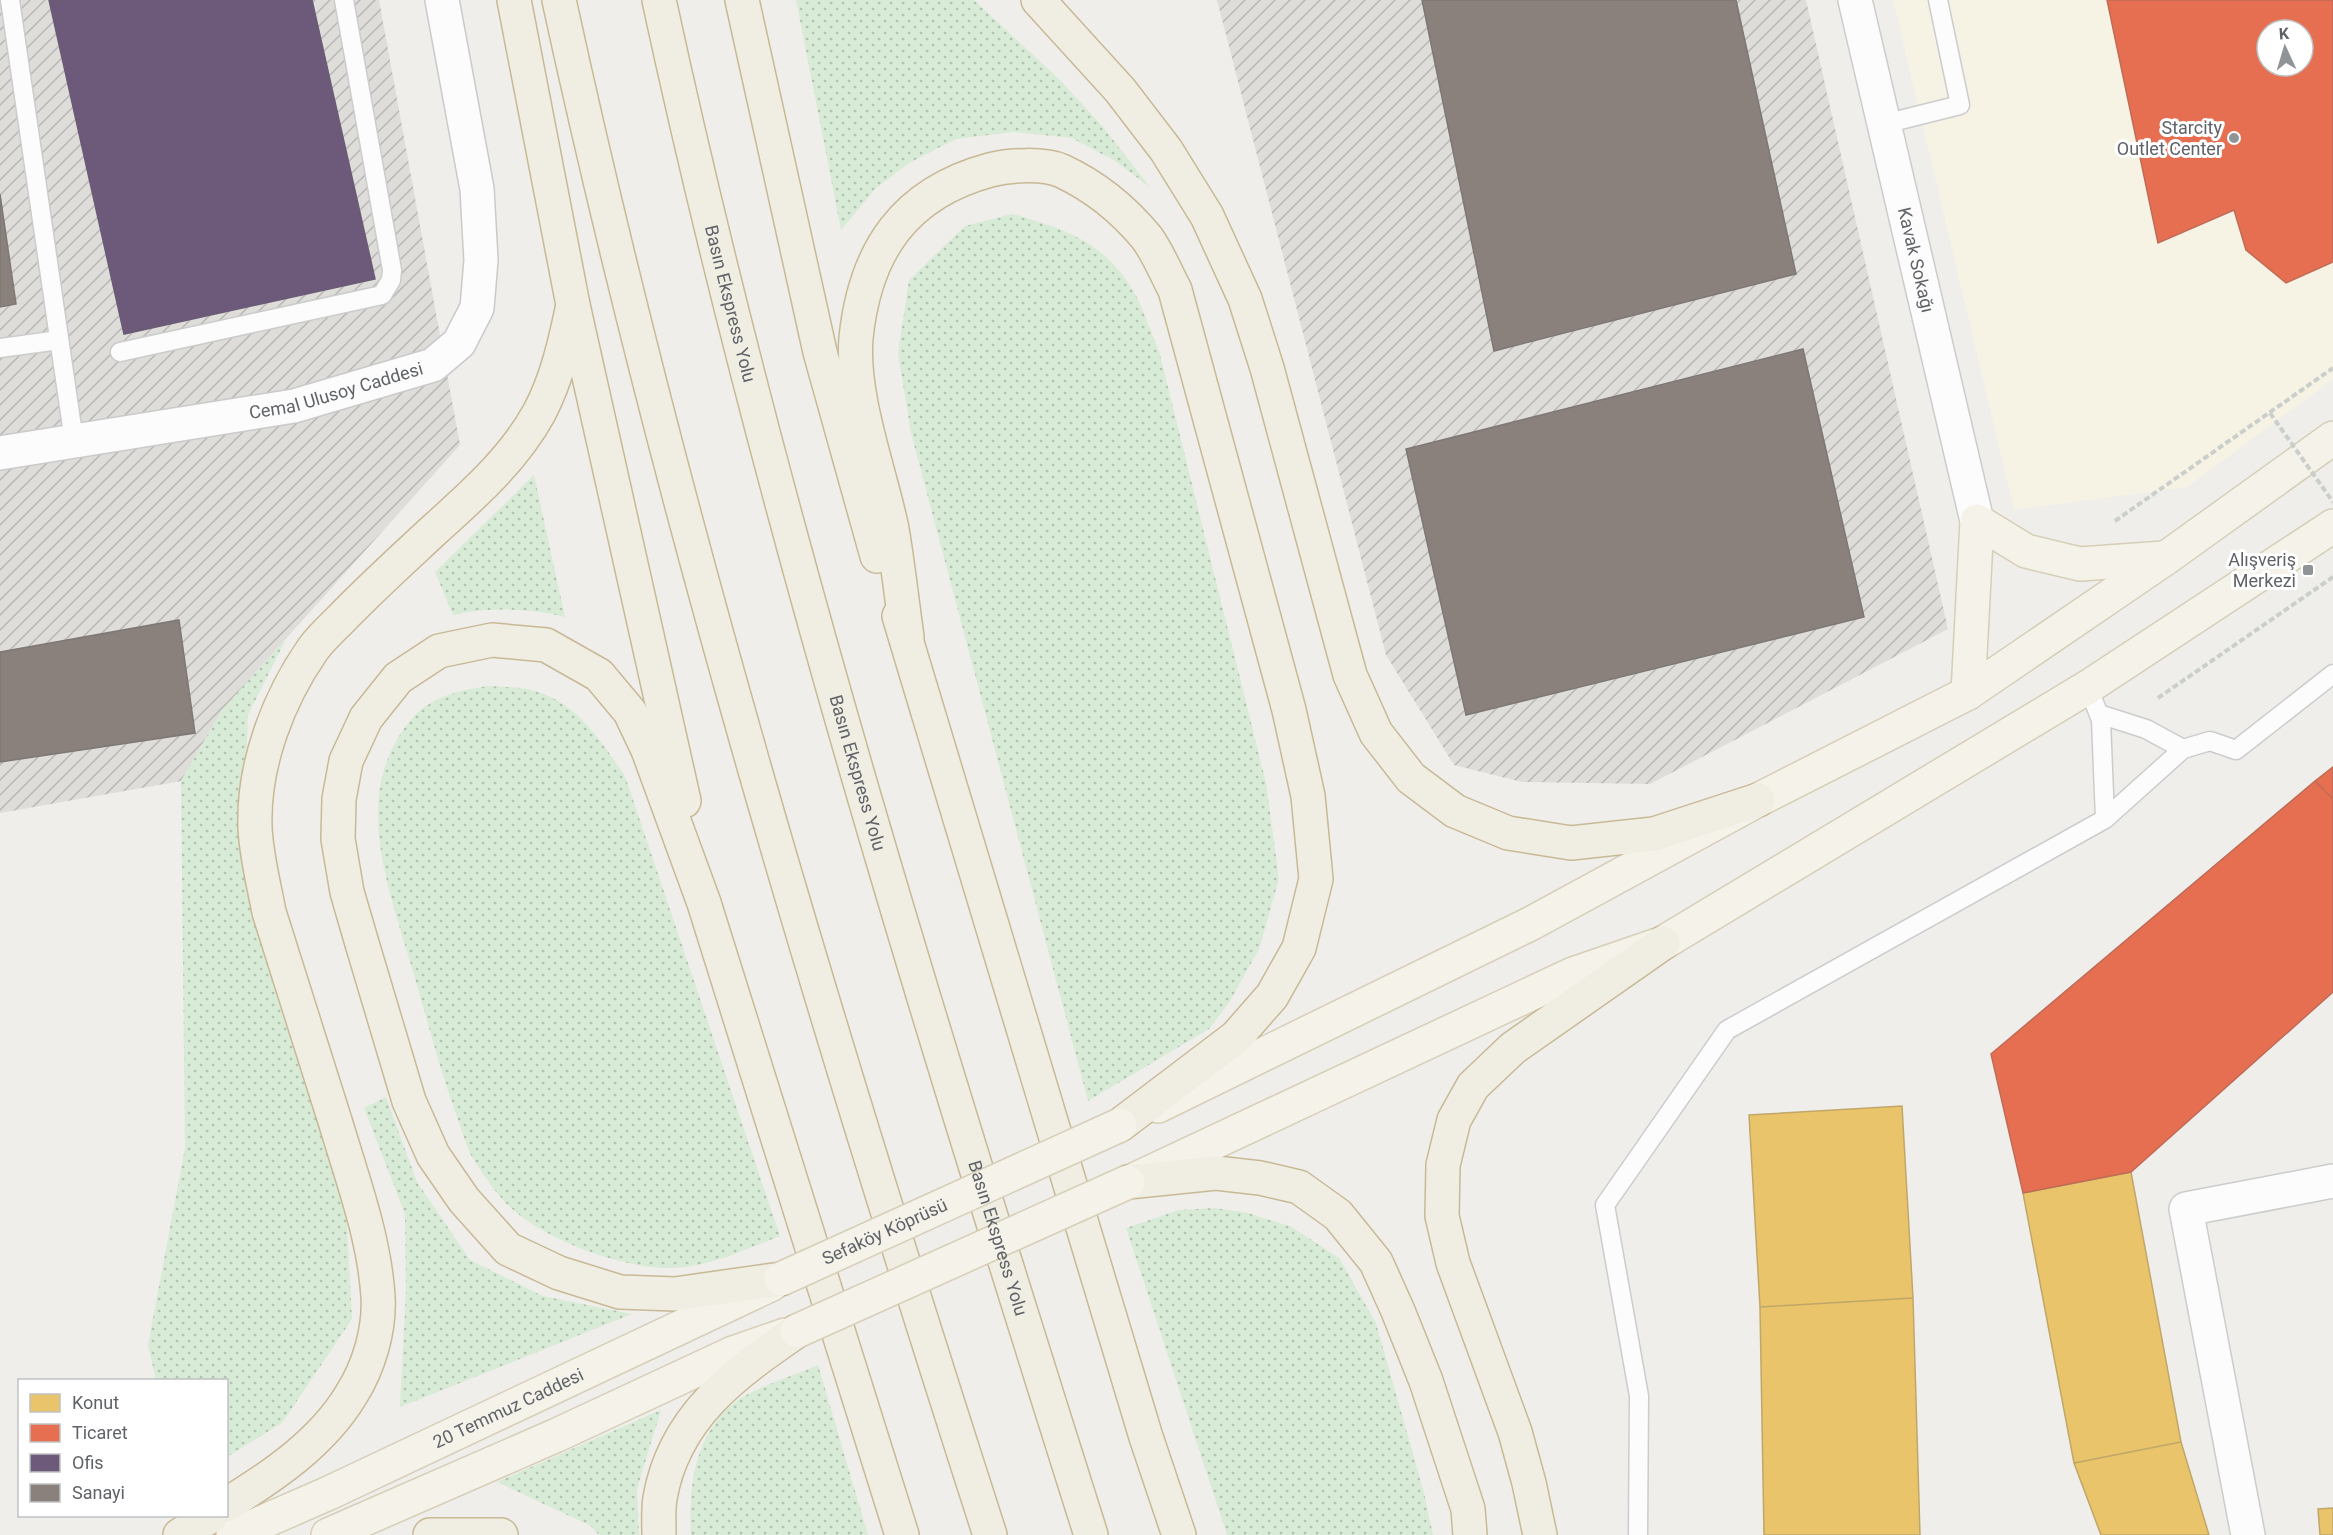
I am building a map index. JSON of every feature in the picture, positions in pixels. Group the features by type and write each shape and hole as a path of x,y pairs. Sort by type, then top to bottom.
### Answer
{"highway":[{"path":"514,0 573,305 683,794 704,903"},
{"path":"559,0 615,244 705,591 807,945 918,1312 990,1535"},
{"name":"Basın Ekspress Yolu","path":"659,0 713,234 789,528 890,883 1091,1535"},
{"path":"742,0 820,352 877,556 907,637 984,903 1146,1437 1179,1535"},
{"path":"1038,0 1120,90 1166,150 1207,216 1245,299 1267,368 1350,675 1376,733 1411,778 1455,810 1508,833 1571,843 1654,834 1758,800"},
{"path":"907,637 892,530 858,380 856,338 865,293 881,249 897,225 903,217 934,192 970,175 1010,165 1060,170 1105,196 1148,239 1175,290 1289,710 1308,796 1316,879 1299,948 1272,996 1236,1037 1120,1125"},
{"path":"228,1504 293,1459 329,1425 352,1395 369,1357 377,1326 378,1297 363,1208 269,912 261,869 255,829 256,787 269,739 285,696 314,647 371,588 478,491 514,450 539,413 561,361 573,305"},
{"path":"782,1279 675,1294 620,1292 559,1273 508,1249 464,1200 432,1155 409,1101 347,892 339,839 339,799 346,761 366,718 398,678 439,651 492,640 546,645 599,675 630,712 648,750 704,903 902,1535"},
{"path":"1540,1535 1515,1432 1453,1263 1442,1216 1443,1165 1454,1120 1473,1086 1513,1048 1663,943"},
{"path":"1128,1182 1216,1173 1260,1178 1299,1187 1338,1215 1376,1262 1398,1311 1426,1381 1468,1509 1470,1535"},
{"path":"659,1535 660,1499 671,1460 694,1416 738,1371 797,1330"},
{"path":"1146,1437 1198,1535"},
{"path":"180,1535 208,1517"},
{"path":"430,1535 501,1535"}],"main road":[{"name":"Sefaköy Köprüsü","path":"782,1279 1120,1125 1532,923 1758,800 1968,693 2166,558 2333,438"},
{"path":"1968,693 1977,520 2026,551 2080,564 2166,558"},
{"path":"328,1535 557,1435 733,1353 797,1330 1128,1182 1574,974 1663,943 2093,700 2333,526"},
{"name":"20 Temmuz Caddesi","path":"233,1535 329,1493 782,1279"}],"street":[{"name":"Cemal Ulusoy Caddesi","path":"0,453 294,406 433,365 459,343 477,308 481,260 478,201 442,0"},
{"name":"Kavak Sokağı","path":"1855,0 1977,520"},
{"path":"2248,1535 2186,1209 2333,1181"}],"lane":[{"path":"10,0 74,441"},
{"path":"120,352 382,295 387,288 392,270 344,0"},
{"path":"1884,124 1960,105 1938,0"},
{"path":"0,348 59,340"},
{"path":"1638,1535 1639,1396 1605,1205 1727,1030 2105,819 2183,749 2210,741 2236,750 2333,674"},
{"path":"2093,700 2125,721 2146,729 2183,749"},
{"path":"2093,700 2105,819"}],"path":[{"path":"2058,559 2204,461 2333,368"},
{"path":"2270,413 2333,502"},
{"path":"2125,721 2333,577"}],"shaded area":[{"path":"0,0 379,0 460,445 222,710 181,781 0,813"},
{"path":"1217,0 1806,0 1948,629 1650,784 1522,782 1454,765 1386,655"},
{"path":"1893,0 2333,0 2333,379 2187,487 2014,510"}],"green space":[{"path":"796,0 974,0 1059,79 1103,127 1150,187 1115,161 1072,138 1014,132 956,139 909,163 875,189 841,230"},
{"path":"1012,214 1064,231 1094,247 1107,258 1120,271 1135,294 1159,351 1266,783 1279,879 1259,949 1230,1001 1209,1029 1088,1101 911,433 898,353 909,280 965,226"},
{"path":"534,475 565,617 509,610 453,615 435,572"},
{"path":"286,639 248,715 243,841 346,1206 352,1319 282,1423 228,1456 228,1379 156,1379 148,1345 185,1148 181,781 222,710"},
{"path":"488,686 535,691 563,704 587,725 625,776 780,1236 727,1257 699,1265 671,1268 630,1264 563,1241 524,1218 500,1196 471,1155 438,1060 395,913 382,857 378,829 378,802 383,775 392,749 410,720 442,697"},
{"path":"386,1097 417,1182 470,1260 543,1296 632,1314 400,1407 406,1291 405,1214 364,1108"},
{"path":"1215,1208 1248,1213 1292,1227 1339,1258 1376,1323 1424,1493 1433,1535 1227,1535 1126,1228 1179,1210"},
{"path":"818,1365 868,1535 691,1535 693,1479 703,1444 712,1428 723,1414 745,1396"},
{"path":"661,1410 637,1489 639,1535 599,1535 591,1526 497,1482"}],"building: Konut":[{"path":"1902,1106 1913,1298 1760,1307 1749,1115"},
{"path":"2131,1172 2181,1442 2074,1463 2023,1193"},
{"path":"1913,1298 1920,1535 1764,1535 1760,1307"},
{"path":"2181,1442 2209,1535 2101,1535 2074,1463"},
{"path":"2333,1508 2333,1535 2320,1535 2318,1509"}],"building: Ticaret":[{"name":"Starcity Outlet Center","path":"2107,0 2333,0 2333,262 2286,283 2246,250 2234,210 2158,243"},
{"path":"2333,767 2333,799 2315,781"},
{"path":"2315,781 2333,799 2333,992 2131,1172 2023,1193 1991,1054"}],"building: Ofis":[{"path":"49,0 312,0 375,279 124,334"}],"building: Sanayi":[{"path":"1422,0 1736,0 1796,274 1494,351"},
{"path":"0,194 16,304 0,307"},
{"path":"1803,349 1864,617 1466,715 1406,449"},
{"path":"179,620 195,733 0,762 0,652"}],"place":[{"name":"Starcity Outlet Center","path":"2234,138"},
{"name":"Alışveriş Merkezi","path":"2308,570"}]}
